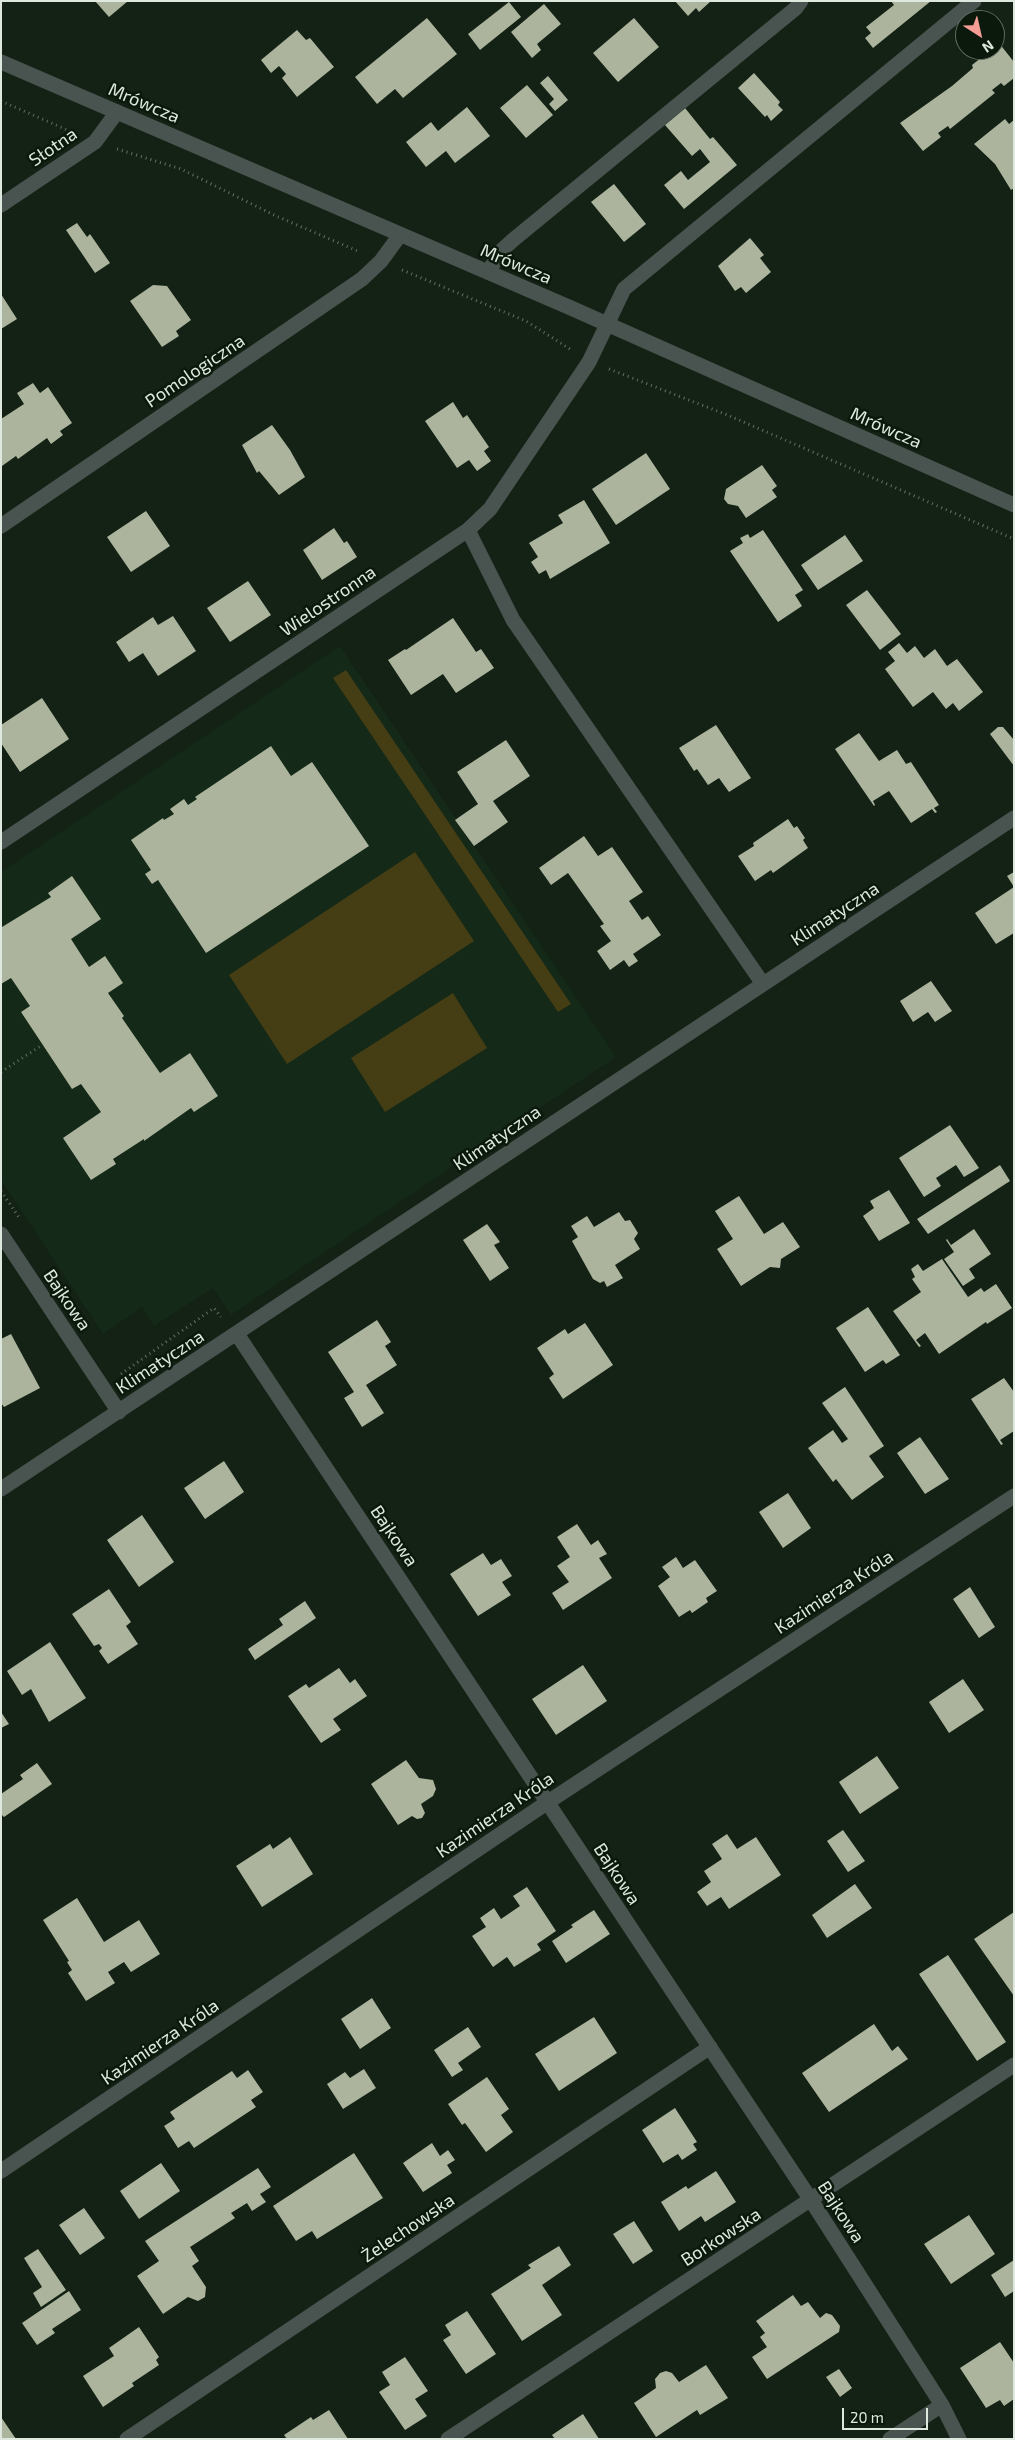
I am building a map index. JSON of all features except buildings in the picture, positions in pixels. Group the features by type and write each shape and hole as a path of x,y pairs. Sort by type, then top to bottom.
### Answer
{"street":[{"path":"488,272 508,245 796,8 801,1"},
{"name":"Wielostronna","path":"1,842 468,530 490,509 589,362 608,324 618,298 630,283 974,1"},
{"name":"Mrówcza","path":"1,62 608,324 1014,505"},
{"name":"Słotna","path":"1,205 95,142 117,112"},
{"name":"Pomologiczna","path":"1,526 362,279 381,261 400,235"},
{"path":"468,530 513,620 763,984"},
{"name":"Klimatyczna","path":"1,1489 1014,818"},
{"name":"Bajkowa","path":"1,1234 119,1412"},
{"name":"Bajkowa","path":"237,1334 811,2200 942,2405 959,2439"},
{"name":"Kazimierza Króla","path":"1,2171 548,1802 1014,1496"},
{"name":"Żelechowska","path":"127,2439 710,2048"},
{"name":"Borkowska","path":"448,2439 1014,2065"},
{"path":"890,2439 942,2405"}],"path":[{"path":"1,101 95,142 181,169 276,216 526,321 589,362 725,414 1014,539"},
{"path":"1,1072 42,1045"}],"shaded area":[{"path":"340,646 616,1057 231,1315 213,1288 154,1326 142,1307 103,1334 1,1180 1,872"},
{"path":"346,670 571,1004 558,1012 333,678"},
{"path":"415,852 474,941 287,1064 229,975"},
{"path":"453,993 487,1048 385,1112 351,1058"}]}
